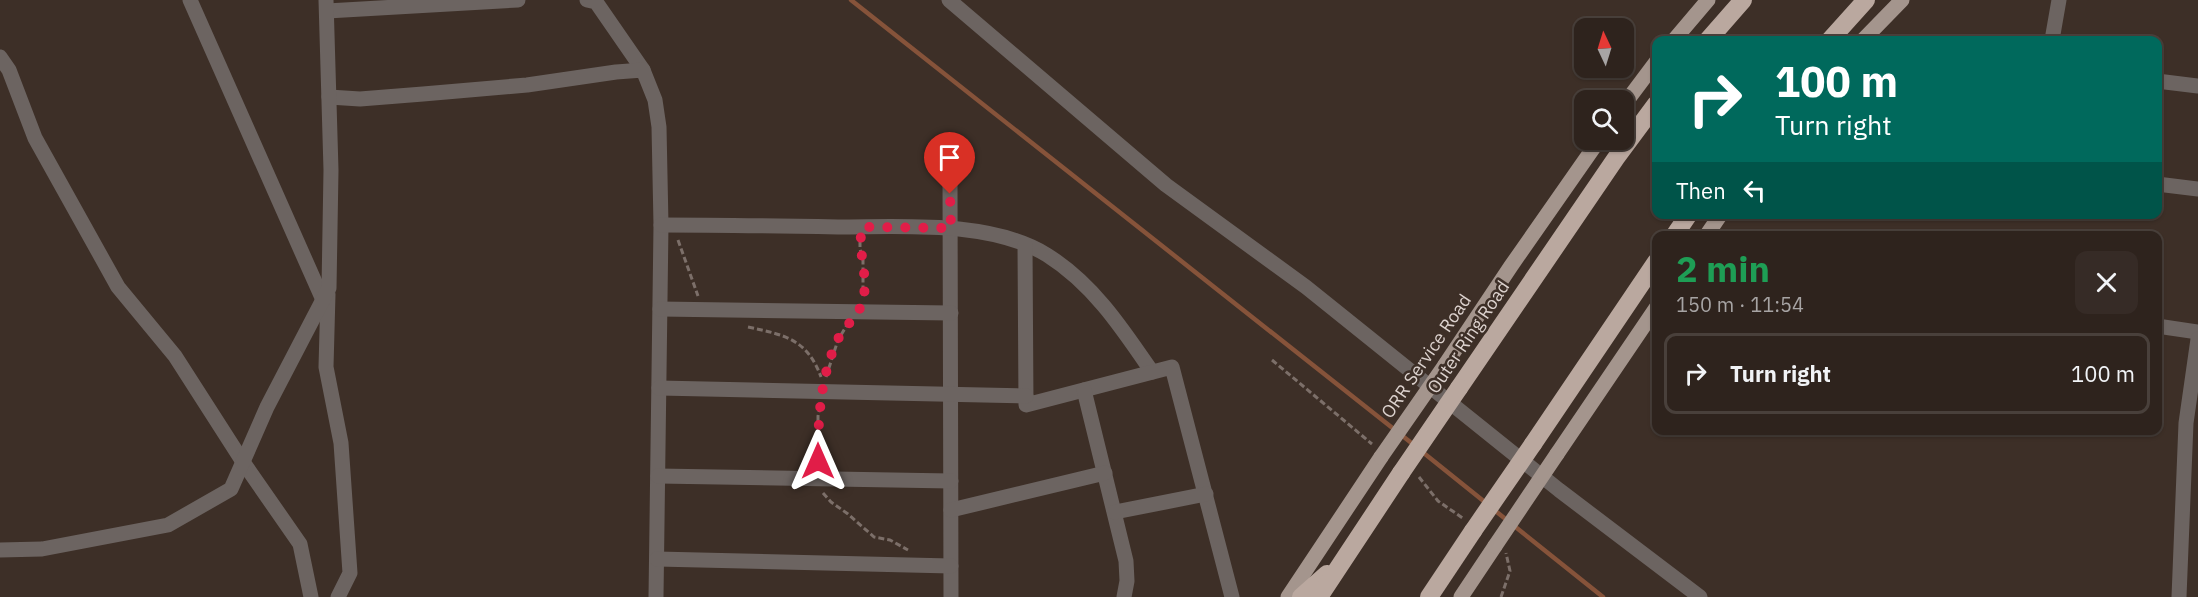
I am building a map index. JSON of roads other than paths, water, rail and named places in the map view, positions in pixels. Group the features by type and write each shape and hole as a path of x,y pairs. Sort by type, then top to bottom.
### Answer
{"highway":[{"path":"1712,36 1743,0"},
{"path":"1834,36 1866,0"},
{"name":"Outer Ring Road","path":"1319,597 1616,158 1652,110"},
{"path":"1429,597 1652,268"},
{"path":"1301,597 1344,559"}],"main road":[{"path":"1677,36 1708,0"},
{"path":"1867,36 1902,0"},
{"path":"1634,91 1652,67"},
{"name":"ORR Service Road","path":"1288,597 1381,457 1592,150"},
{"path":"1461,597 1652,314"}],"street":[{"path":"190,0 326,294"},
{"path":"338,597 350,573 341,443 326,367 326,294 331,170 326,6 518,0"},
{"path":"587,0 596,2 643,70 655,100 659,127 661,225 656,597"},
{"path":"950,0 1166,185 1306,286 1559,490 1700,597"},
{"path":"2053,36 2059,0"},
{"path":"0,57 9,70 35,138 118,287 175,356 243,462 300,544 311,597"},
{"path":"329,97 360,99 423,94 527,85 643,70"},
{"path":"2162,82 2198,86"},
{"path":"950,178 951,597"},
{"path":"2162,185 2198,189"},
{"path":"661,225 951,228 982,233 1025,245 1045,254 1084,285 1116,319 1152,372"},
{"path":"1025,245 1026,405 1173,367 1232,597"},
{"path":"0,550 42,549 168,525 231,489 267,407 326,294"},
{"path":"660,309 951,314"},
{"path":"2162,328 2198,341 2179,597"},
{"path":"659,388 1026,396"},
{"path":"1084,390 1126,561 1124,597"},
{"path":"951,510 1105,473"},
{"path":"658,476 951,481"},
{"path":"1115,512 1206,494"},
{"path":"657,560 951,566"}],"waterway":[{"path":"851,0 1414,445"},
{"path":"1420,450 1486,503"},
{"path":"1493,509 1603,597"}]}
